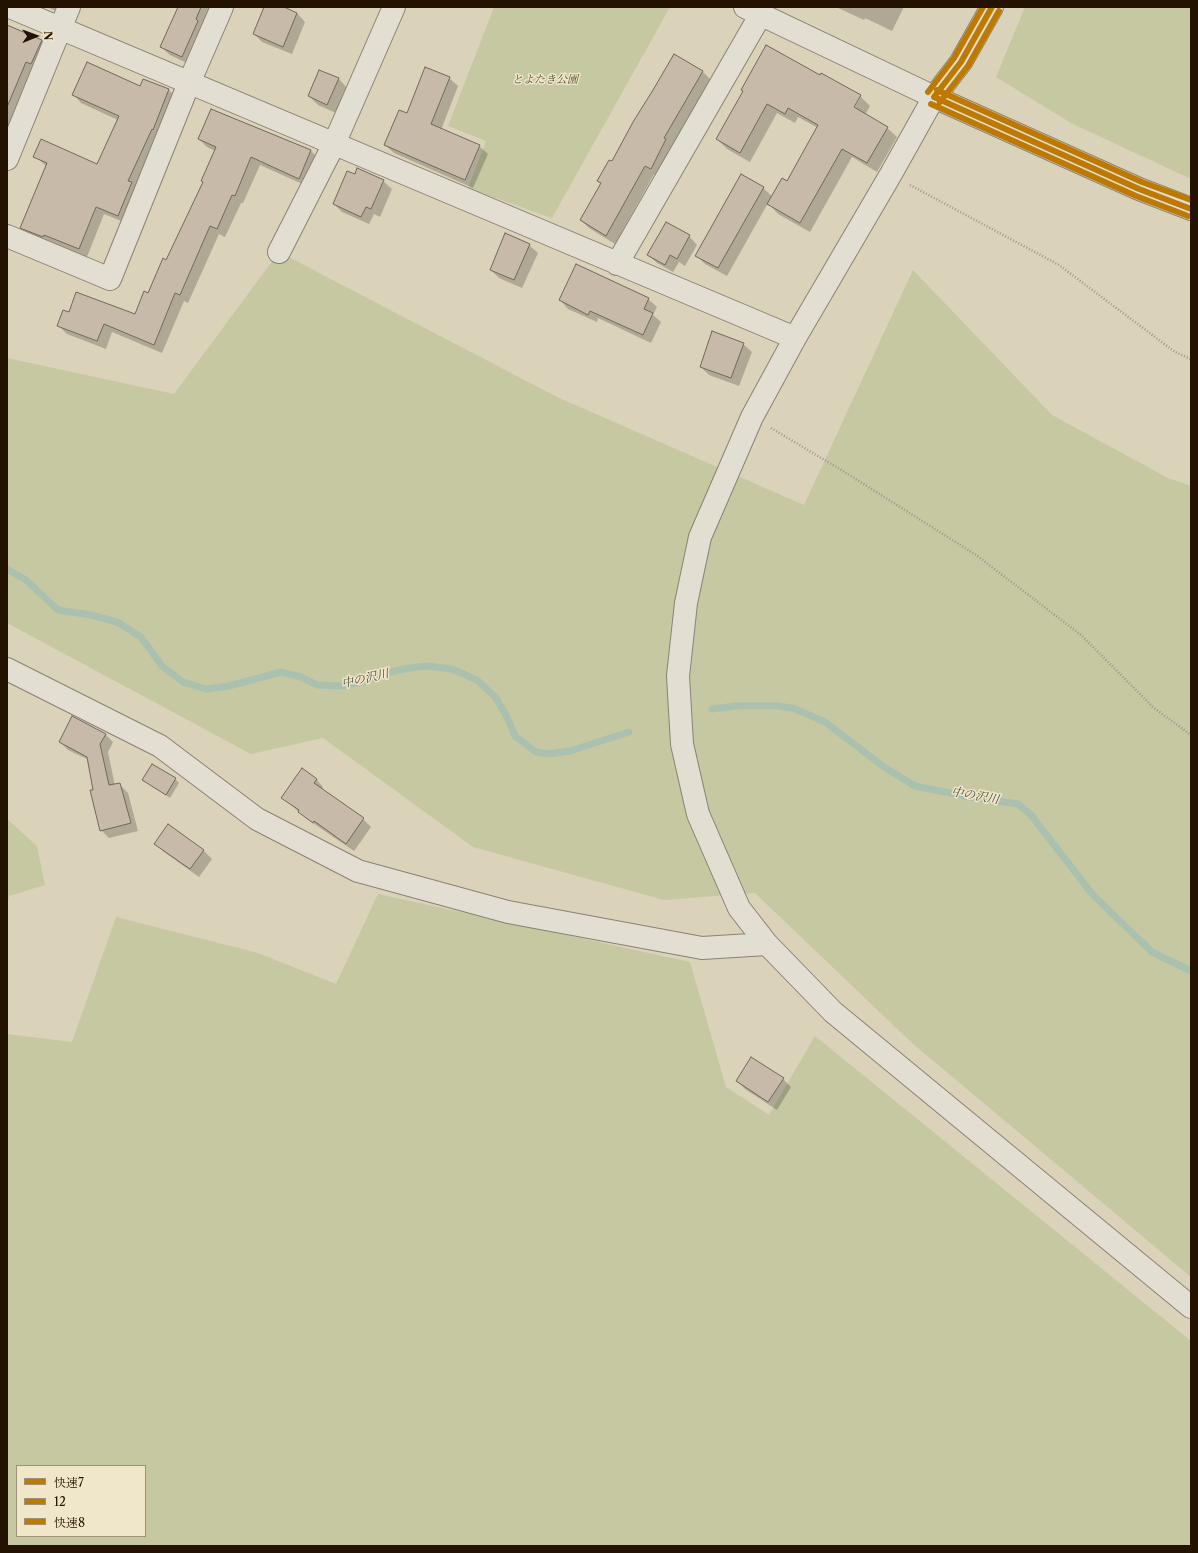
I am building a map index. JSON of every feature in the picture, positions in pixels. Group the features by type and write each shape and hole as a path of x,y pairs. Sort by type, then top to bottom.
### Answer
{"street":[{"path":"10,7 795,338"},
{"path":"7,160 69,7"},
{"path":"7,236 110,279 189,83 222,7"},
{"path":"279,252 334,144 394,7"},
{"path":"992,7 960,62 934,97 891,174 795,338 752,417 700,538 686,603 678,676 682,744 698,814 739,908 767,944 833,1012 1191,1307"},
{"path":"617,264 753,11 934,97 1139,189 1191,210"},
{"path":"7,669 160,746 257,819 358,872 508,912 702,948 767,944"}],"path":[{"path":"891,174 1059,265 1175,352 1191,359"},
{"path":"752,417 850,475 976,555 1081,635 1154,708 1191,735"}],"green space":[{"name":"とよたき公園","path":"494,7 670,7 552,218 468,188 486,141 448,126"},
{"path":"1025,7 1191,7 1191,179 1071,123 996,77"},
{"path":"279,252 557,397 804,505 913,270 1052,415 1168,478 1191,486 1191,1277 912,1043 755,893 664,900 473,847 323,738 251,754 7,623 7,358 174,394"},
{"path":"7,819 37,846 45,885 9,896 7,904"},
{"path":"378,894 690,962 726,1087 769,1115 815,1036 1191,1341 1191,1546 7,1546 7,1034 72,1042 116,917 258,953 336,984"}],"building":[{"path":"178,7 201,7 196,19 198,21 182,57 160,47"},
{"path":"264,7 284,7 297,13 283,47 253,34"},
{"path":"7,25 42,40 31,64 26,62 7,107"},
{"path":"766,45 820,75 821,73 861,95 854,107 888,127 867,163 842,149 800,223 767,204 782,178 787,181 818,125 788,108 785,114 767,104 740,153 716,139 743,91 741,90"},
{"path":"674,54 703,71 664,138 666,139 651,169 645,166 606,236 580,220 601,183 597,181 609,160 612,161 633,122"},
{"path":"87,62 140,86 143,79 169,89 153,130 152,129 128,181 132,182 118,216 96,207 79,249 44,235 43,237 20,228 47,163 33,157 41,139 97,164 119,116 72,95"},
{"path":"425,67 450,77 431,124 480,145 465,180 384,145 399,110 407,113"},
{"path":"319,70 339,78 327,105 308,96"},
{"path":"211,109 311,150 299,179 251,157 235,196 232,195 217,229 210,226 180,295 175,293 154,345 104,324 97,341 57,326 63,310 69,312 76,292 135,314 144,291 148,293 163,258 166,260 203,182 201,181 216,147 198,139"},
{"path":"357,168 384,180 371,209 366,207 361,217 333,204 347,171 355,174"},
{"path":"741,174 764,187 718,268 695,256"},
{"path":"666,222 690,235 677,259 670,255 665,265 647,255"},
{"path":"505,233 530,244 514,280 490,270"},
{"path":"576,264 649,298 644,309 653,313 643,335 590,311 588,315 559,300"},
{"path":"712,331 744,343 731,378 700,367"},
{"path":"72,716 106,734 100,744 109,785 120,783 131,823 100,831 90,790 93,790 87,757 59,742"},
{"path":"152,764 176,778 166,795 142,780"},
{"path":"302,768 317,779 314,783 364,818 346,844 314,821 313,823 298,812 299,810 281,798"},
{"path":"168,824 204,850 190,869 154,844"},
{"path":"751,1057 784,1078 768,1102 736,1081"}],"waterway":[{"name":"中の沢川","path":"7,569 26,580 58,610 91,615 117,622 141,637 162,666 183,682 206,689 229,686 281,672 301,677 317,685 341,686 363,682 386,673 427,666 452,669 477,680 496,698 507,717 515,736 536,752 548,754 570,751 629,732"},
{"name":"中の沢川","path":"712,709 736,706 776,706 793,708 825,722 884,767 915,786 970,797 1018,804 1031,815 1093,895 1152,952 1191,971"}],"transit line":[{"name":"快速8","path":"928,92 954,58 983,7"},
{"name":"快速7","path":"934,97 961,62 992,7"},
{"name":"12","path":"940,102 968,66 999,11"},
{"name":"快速8","path":"937,90 1142,182 1191,200"},
{"name":"快速7","path":"934,97 1139,189 1191,209"},
{"name":"12","path":"931,104 1136,196 1188,216"}]}
